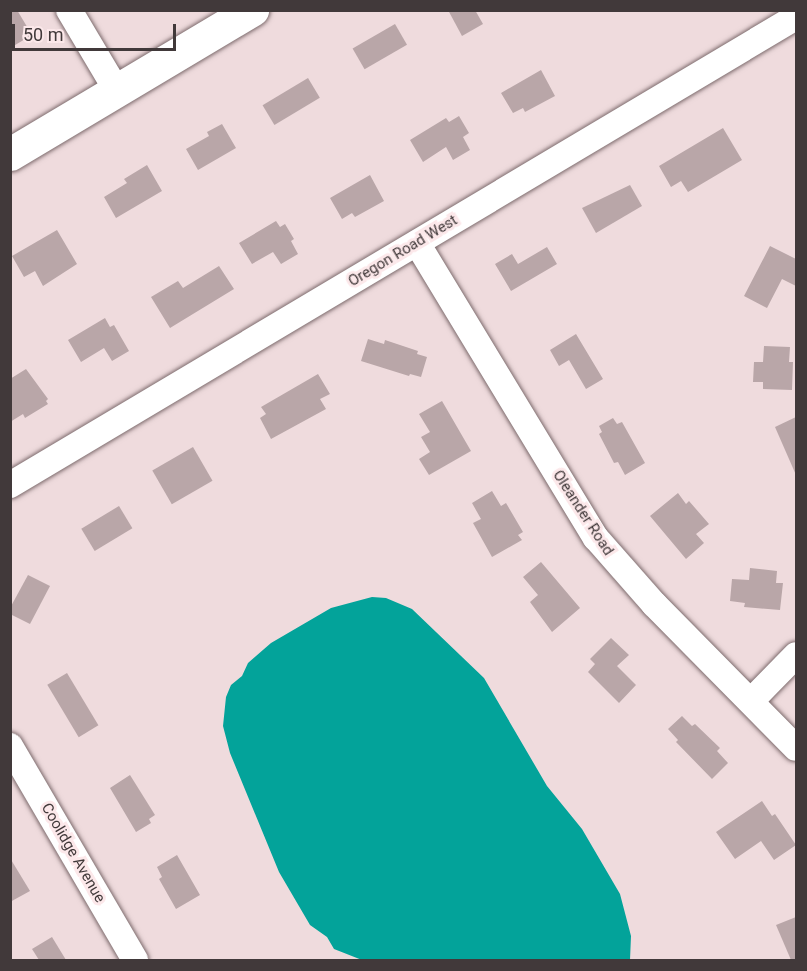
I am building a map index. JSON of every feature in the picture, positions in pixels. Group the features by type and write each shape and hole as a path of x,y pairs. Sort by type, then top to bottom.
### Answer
{"main road":[{"path":"10,154 252,10"}],"street":[{"path":"69,10 117,91"},
{"name":"Oregon Road West","path":"10,485 796,17"},
{"name":"Oleander Road","path":"417,243 596,538 654,604 796,748"},
{"path":"751,701 796,655"},
{"name":"Coolidge Avenue","path":"10,746 135,960"}],"water":[{"path":"372,597 386,598 412,609 484,678 547,786 582,829 620,894 631,936 630,960 362,960 334,949 327,937 310,925 279,872 230,753 223,726 226,697 231,685 242,676 248,663 271,643 331,608"}],"building":[{"path":"10,10 17,10 32,35 10,48"},
{"path":"448,10 475,10 483,24 462,36"},
{"path":"395,24 407,45 365,69 353,48"},
{"path":"541,70 555,96 525,112 523,108 513,113 501,93"},
{"path":"308,78 320,98 274,125 263,105"},
{"path":"459,116 469,133 463,137 470,150 453,160 446,147 423,162 410,140 446,118 449,122"},
{"path":"222,124 236,148 198,170 186,149 209,136 207,132"},
{"path":"723,128 742,160 688,192 681,181 671,187 659,166"},
{"path":"147,165 162,191 116,218 104,197 127,183 124,179"},
{"path":"370,175 384,201 355,217 352,213 342,219 330,198"},
{"path":"630,185 642,206 596,233 582,208"},
{"path":"276,221 280,227 285,224 294,239 291,241 298,254 281,264 273,252 252,264 239,243"},
{"path":"57,230 77,264 43,286 35,271 24,277 12,256"},
{"path":"770,246 796,259 796,286 782,279 767,308 744,296"},
{"path":"547,247 557,264 511,291 495,264 512,254 518,264"},
{"path":"219,266 234,289 170,328 151,297 178,281 183,288"},
{"path":"105,318 110,327 114,325 129,351 112,361 104,348 81,362 68,340"},
{"path":"576,334 603,379 586,389 569,360 559,366 550,350"},
{"path":"368,339 384,344 385,340 418,351 417,354 427,357 421,377 410,374 409,376 361,361"},
{"path":"764,346 790,347 789,362 793,362 792,390 763,389 763,382 753,382 754,362 763,362"},
{"path":"26,369 48,399 46,401 48,404 25,418 23,414 10,422 10,379"},
{"path":"318,374 330,394 320,399 326,409 271,439 260,418 266,414 261,407"},
{"path":"442,401 471,451 429,475 419,459 430,452 421,437 430,432 419,414"},
{"path":"796,417 796,475 775,427"},
{"path":"613,418 617,424 622,422 645,463 625,475 618,462 614,463 599,434 602,432 599,426"},
{"path":"193,447 212,481 172,504 152,470"},
{"path":"492,491 501,506 506,503 523,532 518,535 522,540 492,557 473,523 481,519 472,503"},
{"path":"678,493 686,504 689,501 709,524 696,534 704,543 686,559 650,516"},
{"path":"119,506 132,528 95,551 81,529"},
{"path":"541,562 580,608 552,632 530,602 538,595 523,577"},
{"path":"750,568 777,571 776,583 783,583 780,610 744,607 745,603 730,601 732,579 749,580"},
{"path":"28,575 50,586 30,624 10,614 10,608"},
{"path":"611,638 629,655 617,666 636,685 619,703 588,672 595,664 590,659"},
{"path":"67,673 98,725 79,737 47,685"},
{"path":"682,716 692,726 695,724 720,748 717,751 728,763 712,779 676,742 678,740 668,729"},
{"path":"130,775 155,815 149,819 151,823 136,832 110,788"},
{"path":"762,801 772,816 775,814 796,845 774,860 761,841 735,859 716,832"},
{"path":"177,855 200,895 176,909 159,879 162,877 157,867"},
{"path":"10,858 30,891 10,902"},
{"path":"796,917 796,960 791,960 776,925"},
{"path":"52,937 66,960 39,960 32,949"}]}
